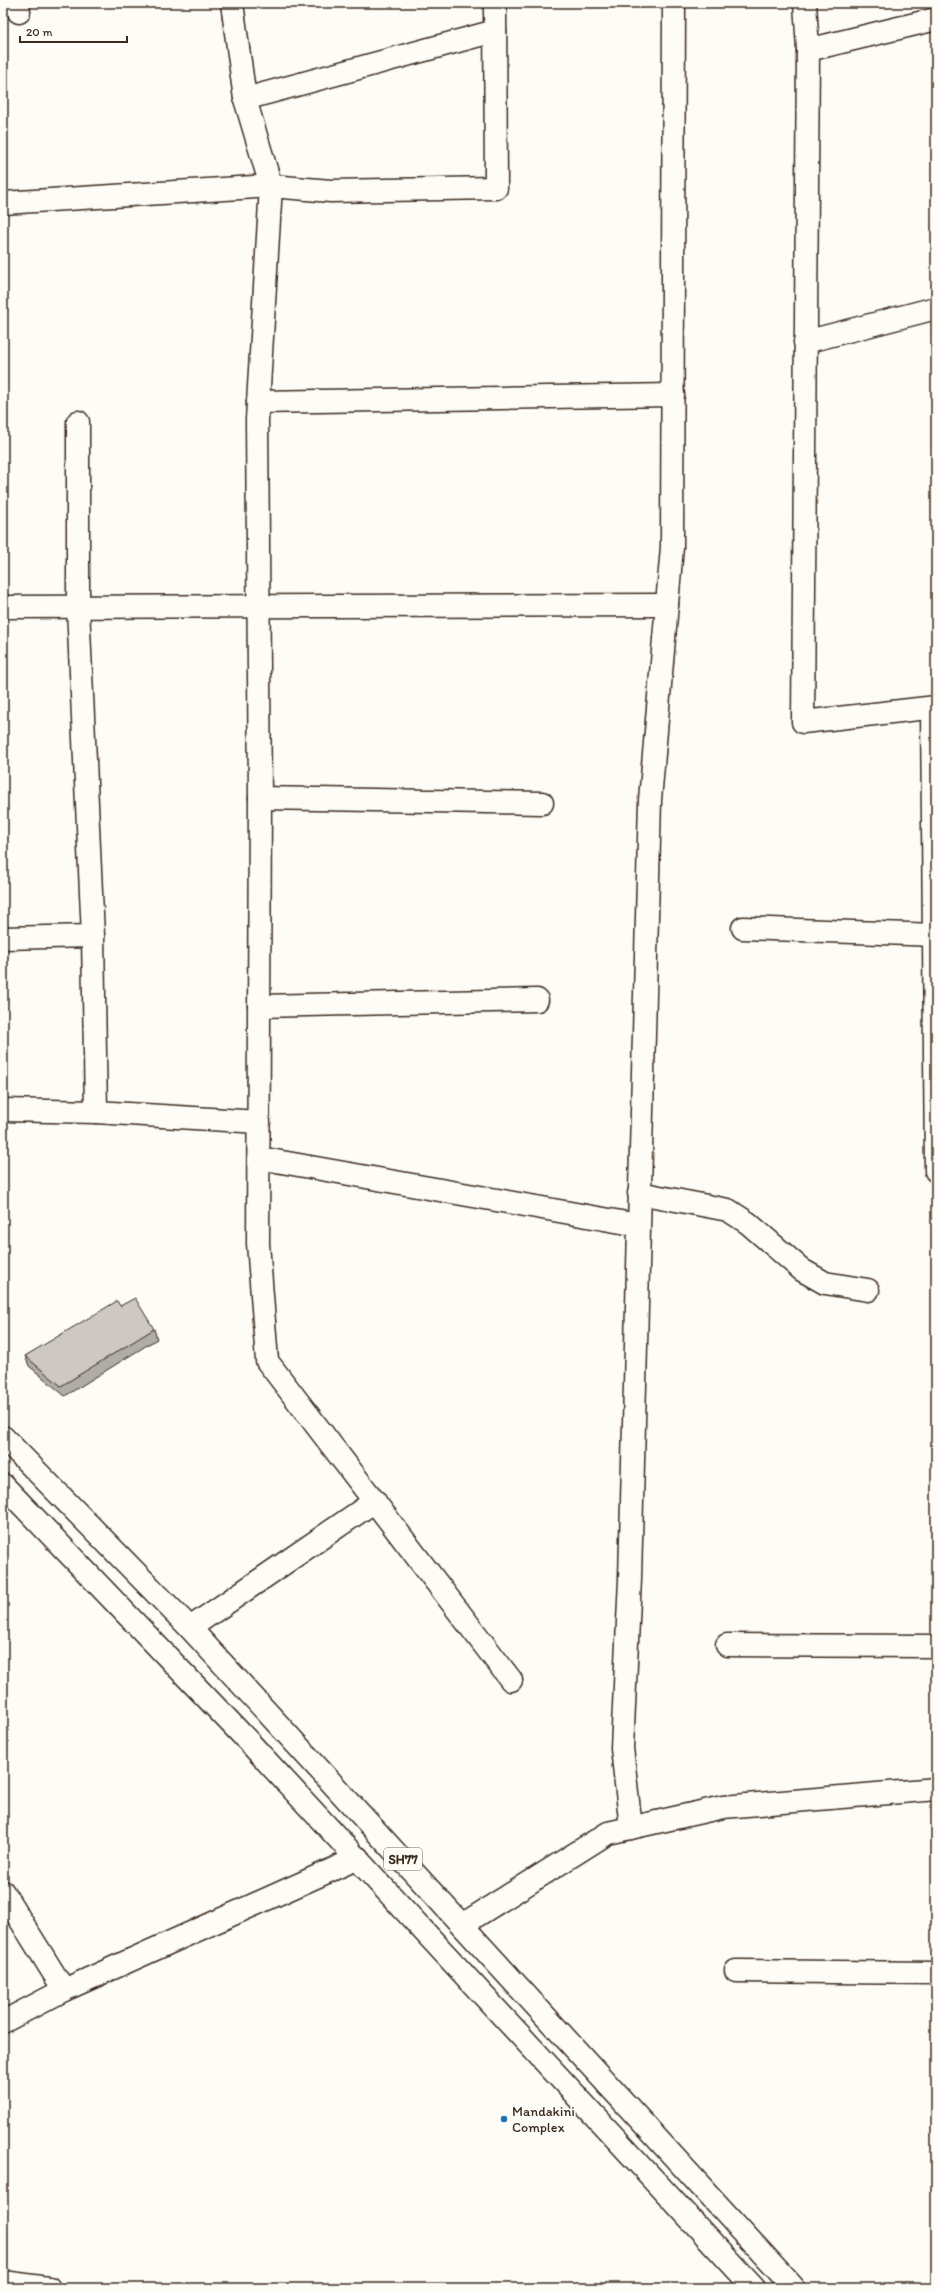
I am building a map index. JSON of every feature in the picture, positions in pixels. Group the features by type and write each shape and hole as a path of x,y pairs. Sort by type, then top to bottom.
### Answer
{"main road":[{"path":"232,3 245,99 271,186 258,402 260,798 258,1243 267,1361 511,1680"},
{"path":"3,203 271,186 331,191 496,188 495,3"},
{"path":"631,1828 622,1748 630,1579 650,800 672,547 674,3"},
{"path":"805,3 808,50 803,722 934,707 936,1171"},
{"path":"808,50 936,19"},
{"path":"245,99 495,31"},
{"path":"805,342 936,308"},
{"path":"258,402 673,394"},
{"path":"78,422 78,607 93,936 96,1112"},
{"path":"3,607 667,605"},
{"path":"260,798 542,803"},
{"path":"743,928 935,935"},
{"path":"3,938 93,936"},
{"path":"259,1006 537,1000"},
{"path":"3,1110 96,1112 259,1122"},
{"path":"259,1158 638,1225"},
{"path":"639,1193 728,1210 748,1223 802,1270 825,1283 868,1290"},
{"name":"SH77","path":"3,1437 190,1628 794,2288"},
{"name":"SH77","path":"3,1485 358,1858 754,2288"},
{"path":"190,1628 375,1501"},
{"path":"727,1645 936,1646"},
{"path":"462,1925 608,1833 723,1807 936,1789"},
{"path":"3,2022 64,1990 358,1858"},
{"path":"3,1892 64,1990"},
{"path":"736,1971 936,1973"},
{"path":"3,2282 49,2288"}],"building":[{"path":"135,1298 154,1329 61,1386 25,1356 117,1301 120,1306"}],"place":[{"name":"Mandakini Complex","path":"504,2119"}]}
